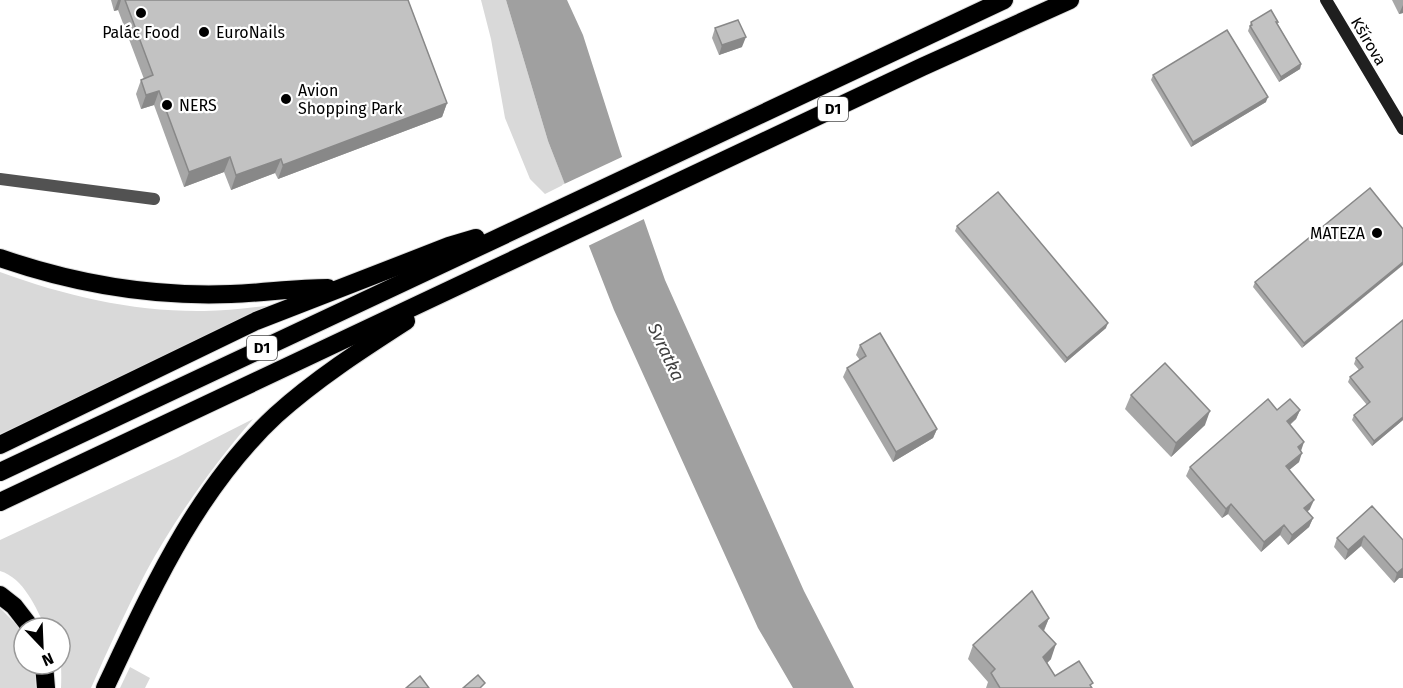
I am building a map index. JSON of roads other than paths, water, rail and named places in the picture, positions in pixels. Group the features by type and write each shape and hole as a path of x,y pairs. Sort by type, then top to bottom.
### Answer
{"highway":[{"name":"D1","path":"0,472 1004,0"},
{"name":"D1","path":"0,502 1070,0"},
{"path":"0,445 256,321 449,246 524,225"},
{"path":"0,258 94,284 163,293 232,294 300,288 339,288"},
{"path":"105,688 160,573 191,519 245,448 275,416 313,385 457,287"},
{"path":"0,595 14,606 22,616"}],"street":[{"name":"Kšírova","path":"1326,0 1403,129"},
{"path":"0,179 154,199"}],"water":[{"name":"Svratka","path":"506,0 567,0 583,35 665,280 804,591 854,688 793,688 758,628 614,310 548,141"}],"place":[{"name":"Palác Food","path":"141,13"},
{"name":"EuroNails","path":"204,32"},
{"name":"Avion Shopping Park","path":"286,99"},
{"name":"NERS","path":"167,105"},
{"name":"MATEZA","path":"1377,233"}]}
